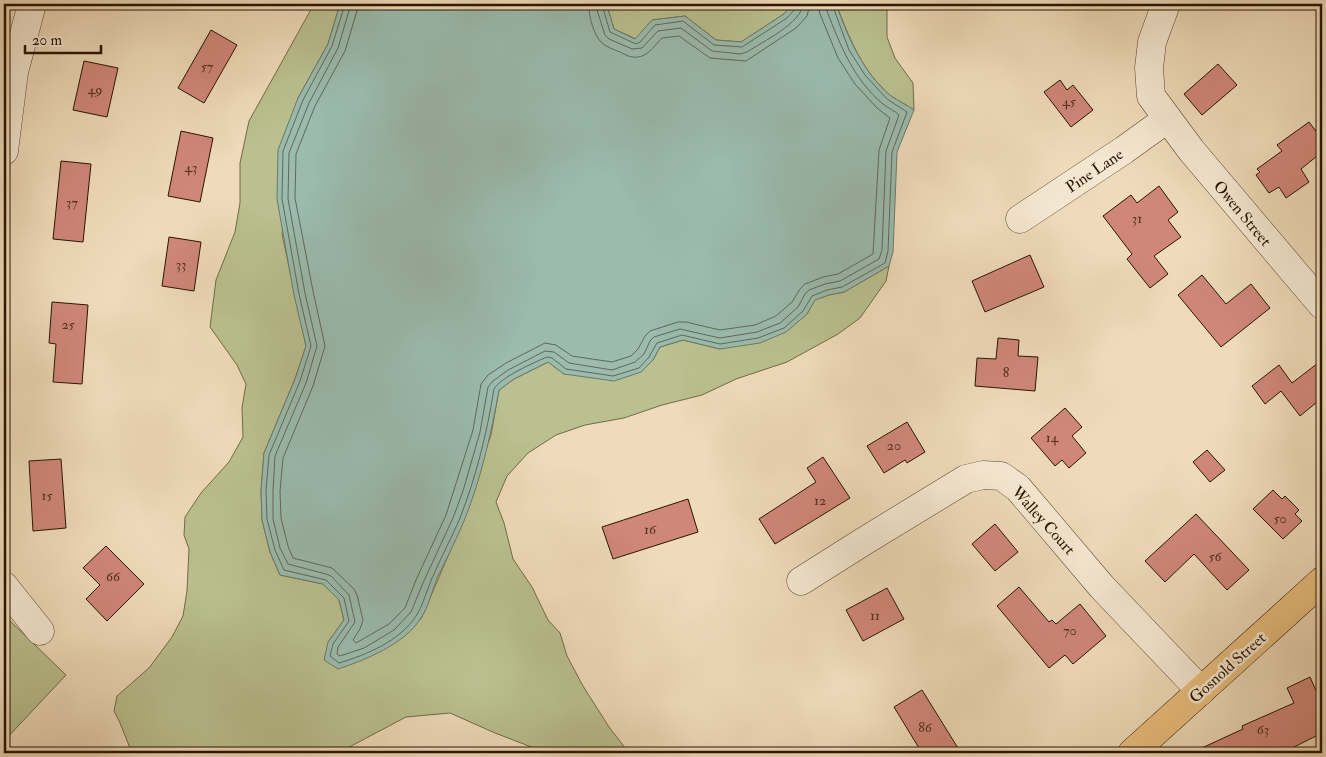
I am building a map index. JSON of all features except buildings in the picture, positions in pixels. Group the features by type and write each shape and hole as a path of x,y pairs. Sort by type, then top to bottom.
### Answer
{"main road":[{"name":"Gosnold Street","path":"1132,753 1322,581"}],"street":[{"path":"4,151 14,72 32,4"},
{"name":"Owen Street","path":"1166,4 1152,42 1148,68 1151,96 1167,119 1270,245 1322,305"},
{"name":"Pine Lane","path":"1020,219 1167,119"},
{"name":"Walley Court","path":"801,581 966,479 983,475 1002,476 1018,488 1102,587 1200,691"},
{"path":"4,586 40,631"}],"green space":[{"path":"314,4 340,4 328,44 298,98 282,234 306,346 295,379 264,453 261,491 262,520 270,552 280,575 323,584 339,600 344,620 328,642 421,619 448,556 491,435 499,390 514,379 548,362 564,374 653,360 660,347 683,340 720,349 807,314 814,300 844,292 889,266 886,281 860,318 838,334 787,362 736,379 702,395 662,405 624,418 585,425 556,435 528,453 507,476 496,502 504,523 513,559 532,587 548,620 560,633 567,656 583,686 609,727 629,753 538,753 534,748 450,713 406,717 338,753 132,753 114,711 117,696 149,668 172,637 183,616 187,591 189,549 184,535 185,517 201,493 229,462 243,437 242,408 246,384 237,365 210,327 216,280 235,232 240,203 240,163 249,121"},
{"path":"611,4 793,4 784,14 741,42 716,40 685,16 652,20 636,39 614,29 607,6"},
{"path":"836,4 887,4 887,37 895,58 913,83 914,110 891,96 872,76 864,65 846,29"},
{"path":"4,615 66,675 4,741"}],"water":[{"path":"340,4 610,4 607,6 614,29 635,39 652,20 685,16 716,40 741,42 784,14 793,4 836,4 851,42 872,77 891,96 914,110 897,152 893,252 889,266 844,292 815,300 807,314 786,332 760,343 720,349 683,340 660,347 653,360 641,372 614,381 564,374 548,362 514,379 499,390 493,423 476,489 464,521 421,618 405,636 384,650 338,669 324,660 328,642 344,620 339,600 323,584 280,575 270,552 262,520 261,491 264,453 295,379 306,346 294,295 277,199 278,150 298,98 328,44"}]}
